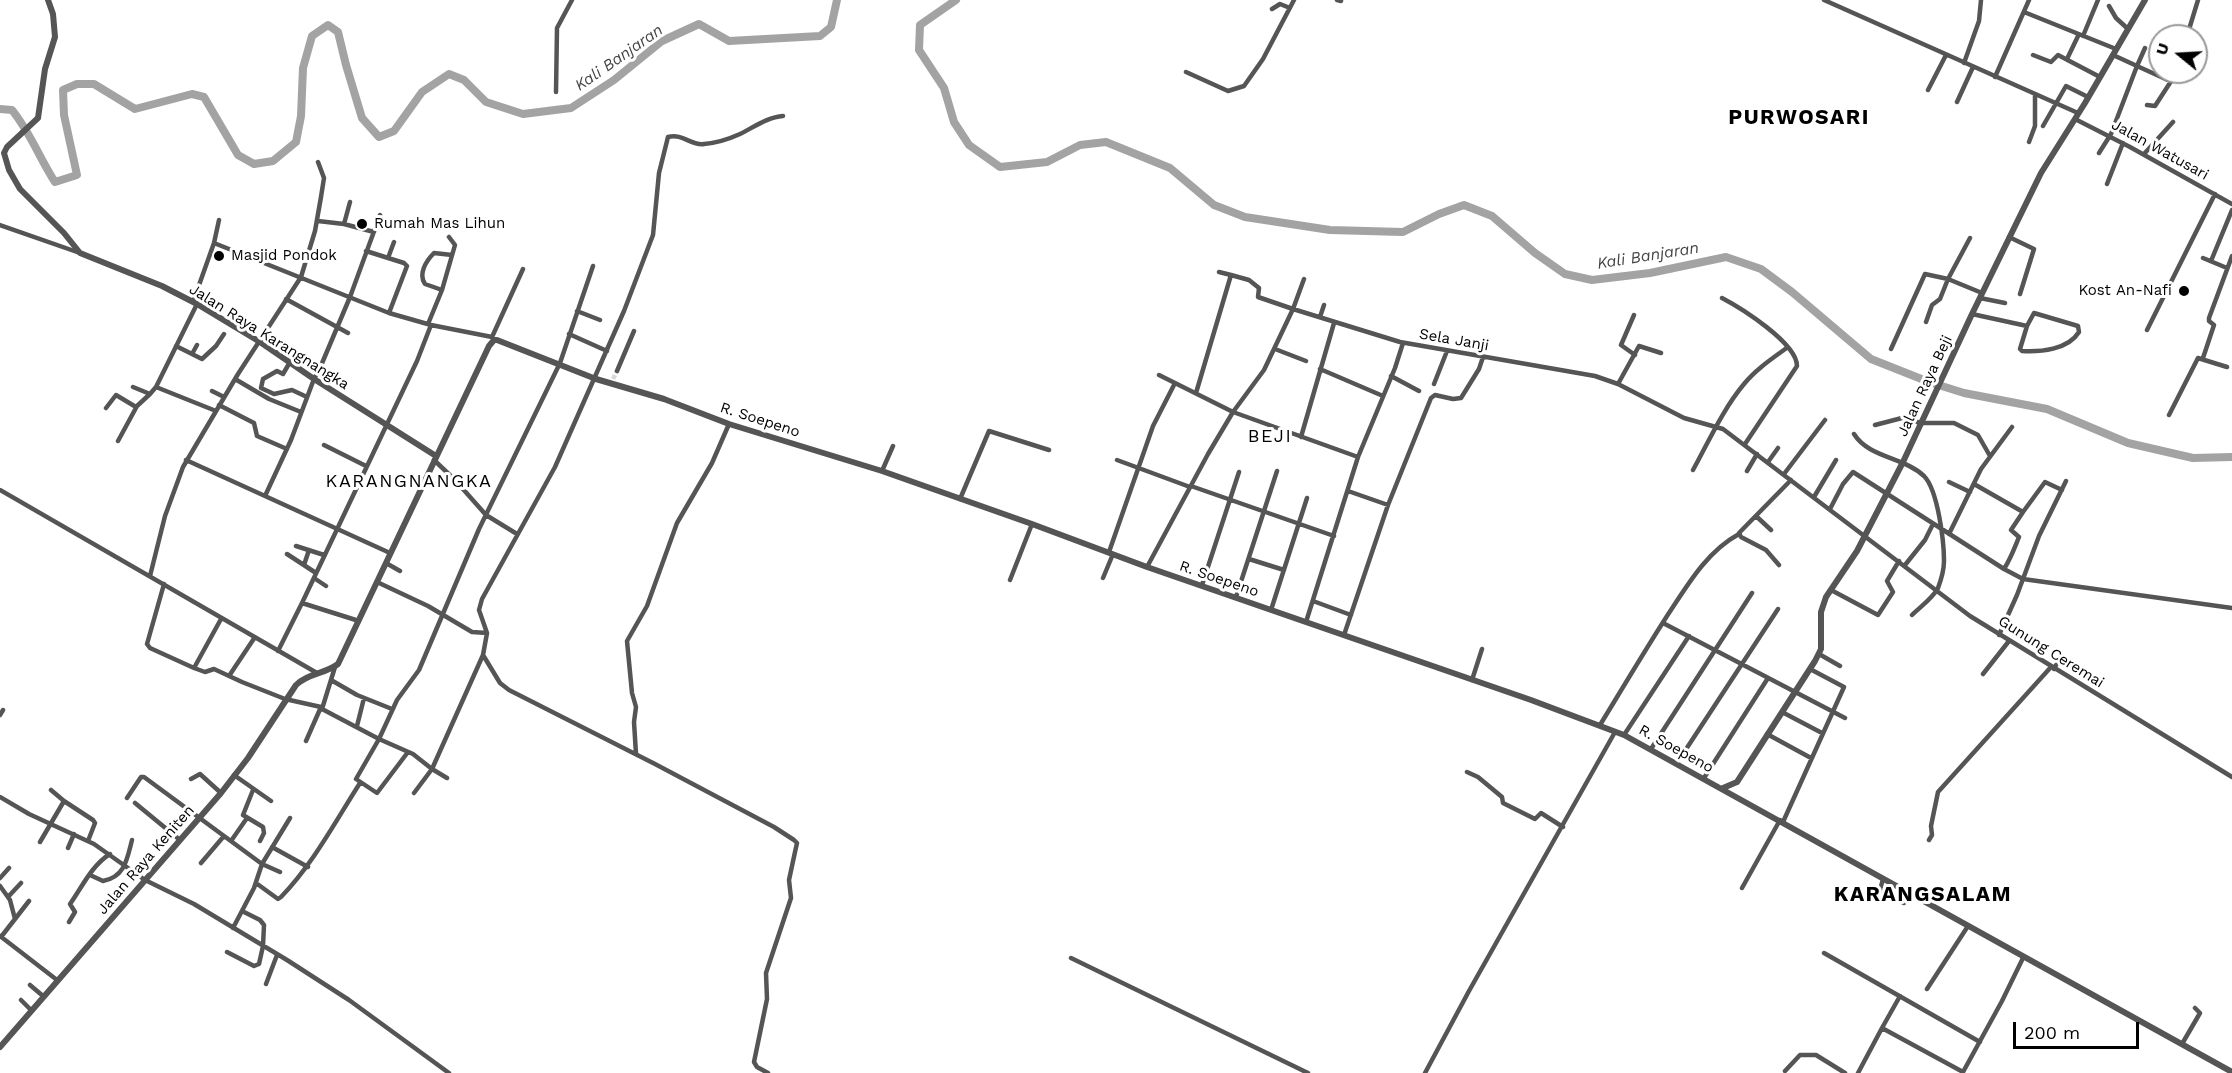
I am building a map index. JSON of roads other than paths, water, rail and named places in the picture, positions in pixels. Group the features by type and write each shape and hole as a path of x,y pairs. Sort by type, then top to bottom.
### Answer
{"street":[{"path":"48,0 53,14 55,37 45,69 40,109 34,123 13,141 4,153 9,170 20,189 64,233 80,253"},
{"path":"556,92 557,28 572,0"},
{"path":"1186,72 1228,91 1244,86 1263,59 1294,0"},
{"name":"Jalan Watusari","path":"1824,0 2056,104 2232,204"},
{"path":"1964,63 1979,21 1981,0"},
{"path":"1995,77 2029,0"},
{"path":"2067,59 2098,0"},
{"name":"Jalan Raya Beji","path":"1737,782 1819,654 1821,612 1831,590 1857,551 1904,462 1947,365 2041,173 2145,0"},
{"path":"2191,24 2198,0"},
{"path":"1272,9 1280,4 1290,8"},
{"path":"2109,6 2116,18 2128,29"},
{"path":"2024,12 2081,35 2148,71"},
{"path":"2099,153 2109,136 2145,48"},
{"path":"1928,90 1946,55"},
{"path":"2033,55 2051,62 2058,55 2100,77"},
{"path":"1957,102 1973,67"},
{"path":"2147,105 2155,106 2168,84"},
{"path":"2043,126 2066,86 2088,97"},
{"path":"2029,142 2035,126 2036,95"},
{"path":"414,793 432,769 483,655 487,633 479,610 480,605 555,467 596,379 653,235 659,173 668,137 684,137 700,145 715,143 775,116 783,116"},
{"path":"2144,154 2173,122"},
{"path":"2107,184 2123,143"},
{"path":"150,576 165,516 186,460 235,378 301,277 318,220 324,178 318,162"},
{"path":"2147,330 2215,194"},
{"path":"344,224 350,202"},
{"path":"2211,261 2232,210"},
{"path":"265,496 350,297 380,215"},
{"path":"118,441 136,407 156,387 176,346 195,303 219,220"},
{"path":"318,220 374,232"},
{"path":"0,225 80,253"},
{"path":"278,651 417,361 455,245 449,237"},
{"path":"2009,237 2034,249 2020,294"},
{"path":"1926,322 1932,305 1940,299 1970,238"},
{"path":"388,258 394,242"},
{"path":"214,243 389,313 430,325 493,338"},
{"path":"366,251 407,266 389,313"},
{"name":"Jalan Raya Karangnangka","path":"80,253 162,286 195,303 260,342 435,458"},
{"path":"442,290 425,284 422,276 424,269 434,253 452,255"},
{"path":"2203,358 2214,325 2209,318 2232,256"},
{"path":"2203,258 2227,268"},
{"path":"408,752 378,793 360,783 356,777 379,739 392,709 419,670 486,516 560,363 593,266"},
{"path":"306,741 335,667 493,338 523,269"},
{"path":"1196,393 1231,276 1219,272"},
{"path":"1891,349 1925,274 1948,279 1981,296 2005,303"},
{"name":"Sela Janji","path":"1231,276 1252,282 1259,288 1258,297 1403,343 1579,372 1618,384 1675,415 1717,427 1745,444 1865,535"},
{"path":"1147,567 1233,412 1264,370 1293,309 1304,279"},
{"path":"1722,298 1762,324 1788,347 1797,366 1745,444"},
{"path":"286,299 348,333"},
{"path":"1320,317 1324,305"},
{"path":"577,311 600,320"},
{"path":"2034,313 2056,321 2074,324 2078,326 2079,332 2074,338 2050,351 2022,351 2020,349 2027,326 2034,313"},
{"path":"1972,314 2027,326"},
{"path":"1634,315 1621,345 1635,355"},
{"path":"1301,436 1334,322"},
{"path":"617,370 634,331"},
{"path":"176,346 202,359 224,334"},
{"path":"569,334 607,351"},
{"name":"R. Soepeno","path":"493,338 596,379 664,399 729,424 882,471 1624,735 2232,1072"},
{"path":"1306,622 1358,457 1403,343"},
{"path":"192,354 197,345"},
{"path":"1618,384 1639,346 1661,353"},
{"path":"1694,470 1743,385 1788,347"},
{"path":"1275,349 1306,361"},
{"path":"1434,384 1447,351"},
{"path":"1344,635 1388,505 1431,398 1435,395 1453,399 1461,398 1479,369 1483,357"},
{"path":"2169,414 2197,358 2227,367"},
{"path":"290,362 283,374 277,371 263,379 261,388 274,394 292,390 307,397"},
{"path":"1320,369 1383,396"},
{"path":"1159,375 1233,412 1358,457"},
{"path":"1391,376 1419,391"},
{"path":"235,378 269,399 302,412"},
{"path":"1103,578 1153,426 1175,383"},
{"path":"133,387 150,394"},
{"path":"156,387 216,411"},
{"path":"212,391 224,398"},
{"path":"106,408 116,395 136,407"},
{"path":"219,405 256,424 257,436 287,448"},
{"path":"1875,425 1902,418 1921,423 1948,422 1978,435 1990,456"},
{"path":"1784,474 1825,420"},
{"path":"636,754 634,722 636,707 632,693 627,640 647,606 677,523 712,463 729,424"},
{"path":"1949,534 1990,456 2012,427"},
{"path":"960,499 989,431 1049,450"},
{"path":"1854,434 1864,447 1904,462 1929,482 1944,561 1937,590 1912,615"},
{"path":"324,446 366,466"},
{"path":"882,471 893,446"},
{"path":"1768,462 1778,448"},
{"path":"1747,471 1758,454"},
{"path":"435,458 486,516 517,534"},
{"path":"186,460 390,553"},
{"path":"1117,460 1334,536"},
{"path":"1814,497 1836,460"},
{"path":"1236,597 1277,471"},
{"path":"1202,585 1239,472"},
{"path":"1830,509 1851,472 2023,579 2232,608"},
{"path":"1600,725 1685,587 1709,557 1739,534 1791,480"},
{"path":"1999,635 2039,536 2066,481"},
{"path":"1949,482 1970,492"},
{"path":"2004,569 2012,557 2019,537 2011,530 2045,482 2062,490"},
{"path":"1974,484 2023,512"},
{"path":"0,490 317,673"},
{"path":"1348,491 1388,505"},
{"path":"1271,610 1307,498"},
{"path":"1756,516 1771,530"},
{"path":"1010,580 1032,524"},
{"path":"1905,565 1938,527"},
{"path":"1739,534 1766,550 1779,565"},
{"name":"Gunung Ceremai","path":"1865,535 1970,616 2232,777"},
{"path":"296,546 324,555"},
{"path":"304,565 309,550"},
{"path":"287,554 304,565 326,586"},
{"path":"1249,559 1284,570"},
{"path":"1831,590 1879,615 1893,592 1887,581 1899,561"},
{"path":"386,563 400,571"},
{"path":"377,582 443,614 475,633 487,633"},
{"path":"164,585 147,644 150,648 194,668 208,672 214,669 285,699 321,707 408,752 447,778"},
{"path":"1651,749 1752,593"},
{"path":"1312,601 1351,615"},
{"path":"302,603 359,621"},
{"path":"1677,763 1778,609"},
{"path":"194,668 221,619"},
{"path":"1663,623 1845,718"},
{"path":"1624,735 1689,636"},
{"path":"229,676 255,638"},
{"path":"1983,674 2009,641"},
{"path":"1472,680 1482,649"},
{"path":"1819,654 1840,666"},
{"path":"483,655 500,683 509,690 774,827 796,843 789,880 791,898 766,973 767,999 754,1062 757,1067 768,1073"},
{"path":"1929,840 1932,835 1931,826 1938,792 2060,658"},
{"path":"300,681 335,667"},
{"path":"300,681 306,668"},
{"path":"1742,888 1781,821 1844,687 1810,669"},
{"path":"1704,778 1768,678"},
{"path":"331,680 364,698 392,709"},
{"name":"Jalan Raya Keniten","path":"0,1047 221,793 285,699 300,681"},
{"path":"357,726 364,698"},
{"path":"0,716 3,710"},
{"path":"1782,712 1822,733"},
{"path":"1425,1073 1473,983 1616,732"},
{"path":"1767,734 1811,758"},
{"path":"1467,772 1477,776 1502,797 1502,803 1535,819 1541,813 1563,827"},
{"path":"191,779 200,774 221,793"},
{"path":"234,775 271,801"},
{"path":"128,798 142,776 262,864 280,872"},
{"path":"1722,788 1730,787 1737,782 1741,799"},
{"path":"256,882 280,899 308,867 360,783"},
{"path":"51,790 93,820 88,841"},
{"path":"253,790 243,816 263,828 264,833 260,841"},
{"path":"0,798 88,841 145,880 194,904 233,927 348,1000 449,1073"},
{"path":"40,842 64,801"},
{"path":"135,803 180,840"},
{"path":"231,841 247,818"},
{"path":"233,927 256,882 262,864 290,818"},
{"path":"68,848 74,834"},
{"path":"201,863 224,836"},
{"path":"90,875 106,881 115,877 126,866 132,840"},
{"path":"272,847 308,867"},
{"path":"69,922 75,912 70,904 90,875 110,854"},
{"path":"0,878 9,868"},
{"path":"1883,879 1880,890 1904,903"},
{"path":"8,897 21,883"},
{"path":"0,885 8,897 15,919"},
{"path":"0,944 1,937 30,901"},
{"path":"227,952 256,966 259,964 263,946 262,922 242,910"},
{"path":"1927,989 1968,926"},
{"path":"1,937 57,980"},
{"path":"1824,953 1980,1042"},
{"path":"266,984 277,955"},
{"path":"1071,958 1308,1073"},
{"path":"1882,1028 1962,1072 2023,958"},
{"path":"30,985 43,996"},
{"path":"1858,1073 1900,996"},
{"path":"21,1000 31,1010"},
{"path":"2182,1044 2199,1013 2195,1008"},
{"path":"1785,1071 1798,1056 1814,1054 1845,1073"}],"waterway":[{"name":"Kali Banjaran","path":"0,109 12,110 30,136 55,182 77,175 64,115 63,90 77,84 94,84 135,109 192,94 204,97 238,155 254,164 273,161 296,142 301,116 303,68 312,36 328,25 338,32 362,118 379,137 394,131 422,92 449,74 464,80 486,102 523,114 571,108 614,80 662,41 699,24 729,41 820,36 831,27 837,0"},
{"name":"Kali Banjaran","path":"956,0 920,25 919,50 944,88 954,122 969,145 1000,167 1047,162 1080,145 1106,142 1170,168 1214,205 1245,217 1330,230 1403,232 1439,214 1464,205 1492,216 1535,253 1565,274 1592,280 1650,273 1726,257 1761,269 1792,292 1871,359 1929,382 1964,393 2047,409 2128,443 2193,458 2232,457"}],"tunnel":[{"path":"613,379 617,371"}],"place":[{"name":"Rumah Mas Lihun","path":"362,224"},
{"name":"Masjid Pondok","path":"219,256"},
{"name":"Kost An-Nafi","path":"2184,291"}],"district":[{"name":"PURWOSARI","path":"1799,118"},
{"name":"BEJI","path":"1270,437"},
{"name":"KARANGNANGKA","path":"409,482"},
{"name":"KARANGSALAM","path":"1923,895"}]}
